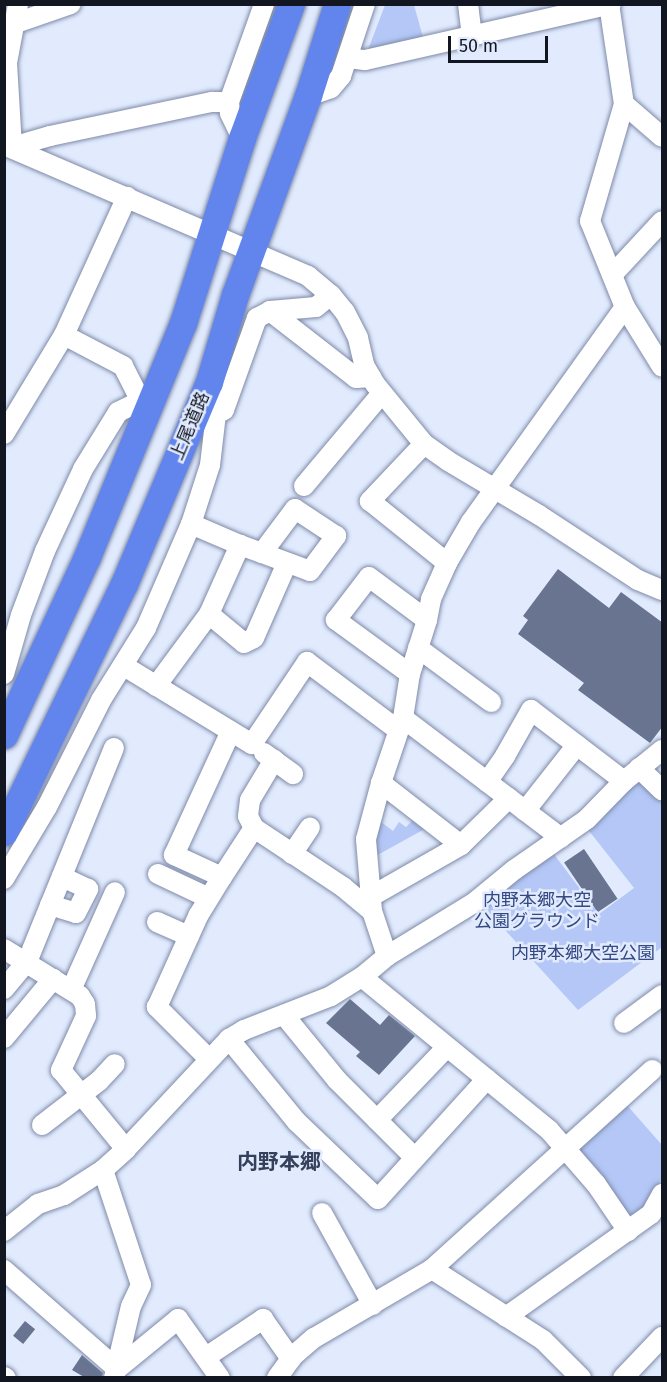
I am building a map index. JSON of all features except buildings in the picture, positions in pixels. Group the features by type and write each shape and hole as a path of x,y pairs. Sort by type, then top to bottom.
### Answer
{"highway":[{"path":"4,735 87,557 146,397 183,323 242,138 291,4"},
{"name":"上尾道路","path":"4,832 124,584 209,382 252,251 308,96 337,4"}],"street":[{"path":"8,146 7,63 18,4"},
{"path":"13,24 71,4"},
{"path":"242,138 230,112 229,102 264,4"},
{"path":"308,96 331,88 341,76 365,4"},
{"path":"468,4 472,35"},
{"path":"348,57 365,60 610,5 624,104 590,222 625,307 663,367"},
{"path":"8,146 213,102 229,102"},
{"path":"624,104 663,137"},
{"path":"8,146 308,276 331,295 345,312 358,338 364,365 376,385 424,444 638,580 663,590"},
{"path":"4,434 64,335 127,197"},
{"path":"613,274 663,221"},
{"path":"216,414 224,410 257,318 270,310 316,307 331,295"},
{"path":"387,956 371,904 366,839 400,724 410,674 427,620 431,599 447,563 495,488 625,307"},
{"path":"270,310 356,378 376,385"},
{"path":"4,674 13,612 97,444 118,412 146,397 123,366 64,335"},
{"path":"4,879 47,807 101,700 146,628 191,524 210,465 216,414 209,382"},
{"path":"304,486 376,385"},
{"path":"424,444 370,501 447,563"},
{"path":"191,524 240,545 310,571 336,536 295,509 262,553"},
{"path":"156,686 208,614 240,545"},
{"path":"208,614 244,643 254,638 287,562"},
{"path":"410,674 336,620 369,577 427,620"},
{"path":"418,648 491,702"},
{"path":"252,744 307,662 487,782 561,838"},
{"path":"124,666 252,744 293,774"},
{"path":"487,782 505,756 531,710 577,745 663,790"},
{"path":"222,877 174,855 231,731"},
{"path":"525,811 577,745"},
{"path":"4,990 27,962 114,748"},
{"path":"4,1231 26,1211 64,1195 103,1170 126,1149 229,1039 331,996 362,977 387,956 475,902 514,870 586,819 632,775 663,750"},
{"path":"274,760 250,800 248,816 254,828 371,904"},
{"path":"381,783 461,845"},
{"path":"371,904 461,845 509,798"},
{"path":"292,854 310,827"},
{"path":"209,1059 157,1007 209,898 254,828"},
{"path":"158,874 209,898"},
{"path":"50,905 76,913 88,889 62,877"},
{"path":"71,990 115,892"},
{"path":"157,922 189,936"},
{"path":"4,948 80,996 85,1004 86,1016 61,1070 126,1149"},
{"path":"362,977 549,1130 596,1184 628,1231"},
{"path":"4,1038 53,979"},
{"path":"624,1023 663,995"},
{"path":"284,1015 337,1080 416,1158"},
{"path":"229,1039 296,1120 378,1199 487,1079"},
{"path":"377,1120 447,1047"},
{"path":"42,1125 82,1095 115,1064"},
{"path":"277,1377 291,1359 314,1338 432,1269 652,1070"},
{"path":"103,1170 141,1285 128,1317 115,1373"},
{"path":"506,1317 628,1231 657,1218 663,1194"},
{"path":"322,1213 373,1305"},
{"path":"432,1269 543,1340 581,1377"},
{"path":"4,1270 115,1373"},
{"path":"115,1373 177,1319 220,1377"},
{"path":"206,1358 263,1319 291,1359"},
{"path":"623,1377 663,1337"}],"green space":[{"path":"385,5 414,5 424,41 366,55"},
{"name":"内野本郷大空公園","path":"641,775 662,796 662,947 578,1010 485,908 517,877 553,853 599,914 634,888 586,827"},
{"path":"417,816 430,826 374,857 377,819 393,831 399,822 406,827"},
{"path":"625,1103 662,1145 662,1178 644,1210 635,1216 625,1212 573,1148"}],"district":[{"name":"内野本郷","path":"279,1162"}],"park label":[{"name":"内野本郷大空 公園グラウンド","path":"537,911"}]}
